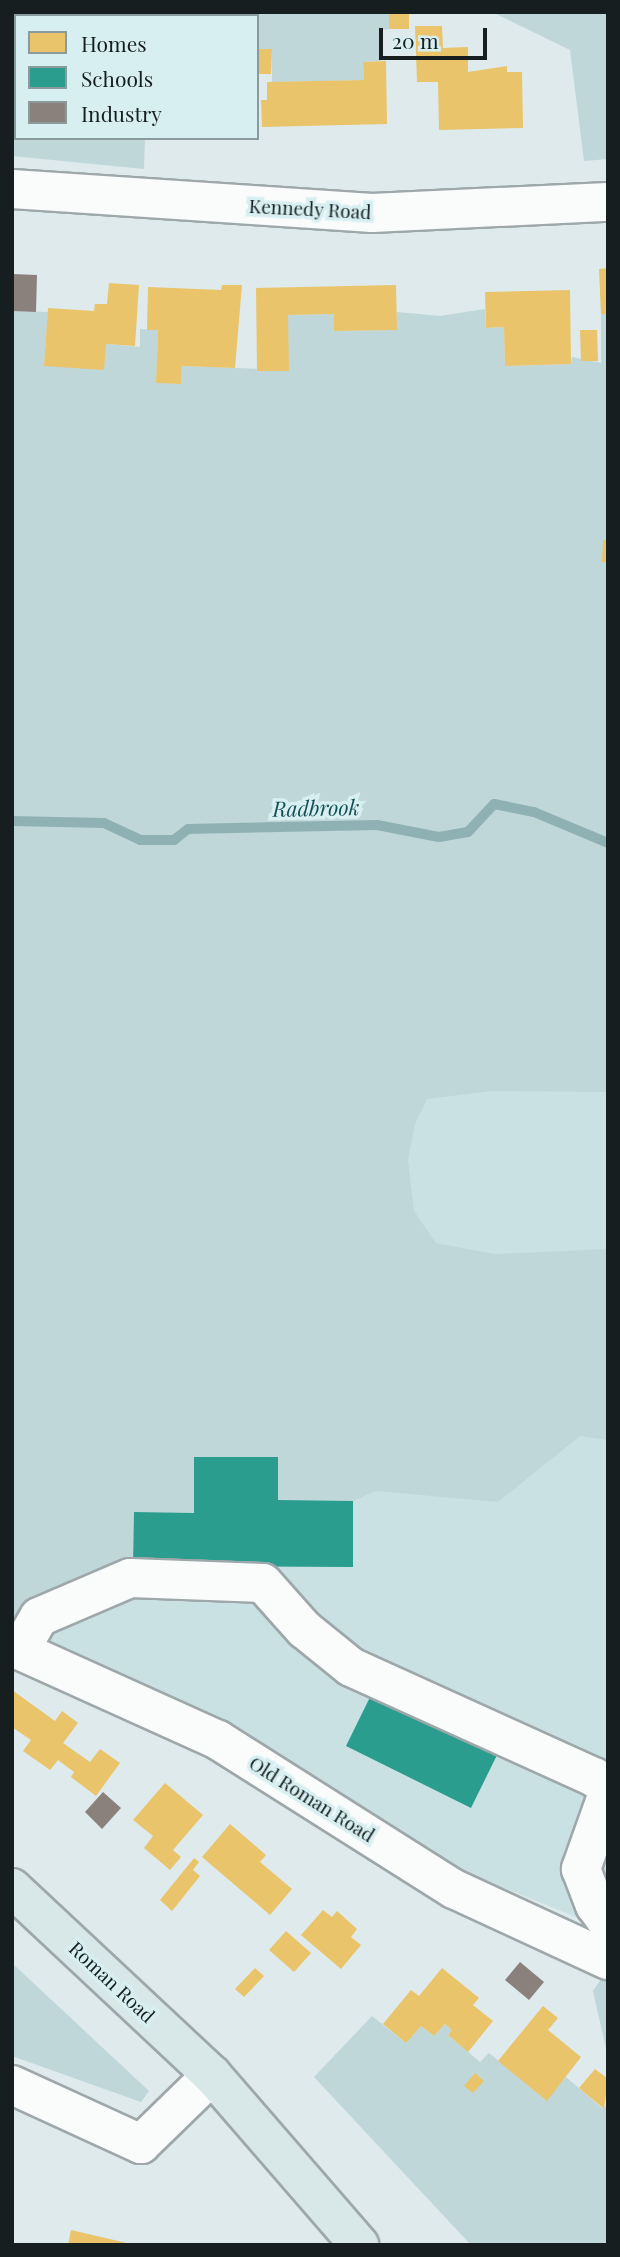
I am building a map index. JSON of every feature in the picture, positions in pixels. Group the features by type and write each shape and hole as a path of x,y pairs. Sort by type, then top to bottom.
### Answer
{"main road":[{"name":"Roman Road","path":"12,1888 212,2075 359,2245"}],"street":[{"name":"Kennedy Road","path":"12,189 372,213 608,202"},
{"path":"16,1648 40,1617 130,1578 263,1583 304,1629 351,1667 594,1777 607,1788"},
{"name":"Old Roman Road","path":"16,1648 218,1740 454,1889 608,1960"},
{"path":"608,1794 581,1869 595,1905 608,1923"},
{"path":"12,2085 141,2144 212,2075"}],"shaded area":[{"path":"12,12 389,12 389,29 383,30 381,61 363,62 364,80 272,82 272,50 259,49 259,14 14,14 14,140 145,140 144,169 12,156"},
{"path":"492,12 608,12 608,159 584,161 570,50"},
{"path":"485,309 486,328 504,327 505,366 571,364 572,357 601,363 601,314 608,314 608,1092 492,1091 427,1099 415,1124 408,1160 414,1211 436,1243 494,1254 608,1249 608,1440 580,1436 498,1502 376,1491 353,1501 278,1500 278,1457 194,1457 194,1513 134,1512 133,1566 22,1613 12,1622 12,311 48,312 44,366 106,344 140,347 140,329 158,330 156,382 181,384 182,366 288,370 288,315 334,314 335,331 396,330 397,312 440,316"},
{"path":"12,947 608,968 608,1930 472,1875 229,1732 12,1642"},
{"path":"12,1963 149,2091 141,2102 12,2056"},
{"path":"605,1973 608,1974 607,2053 593,1991"},
{"path":"372,2016 406,2043 421,2026 434,2036 445,2024 452,2030 448,2035 480,2062 489,2053 546,2100 566,2077 603,2109 608,2104 608,2245 471,2245 314,2077"}],"building: Homes":[{"path":"389,12 409,12 409,29 389,29"},
{"path":"415,26 442,26 443,48 468,47 468,72 507,66 507,72 522,72 523,128 439,130 438,82 417,82"},
{"path":"259,49 272,49 271,74 259,74"},
{"path":"386,61 387,124 262,127 261,100 267,100 267,82 364,80 363,62"},
{"path":"608,268 608,314 601,314 599,269"},
{"path":"109,283 139,285 135,346 106,344 104,370 44,366 48,308 94,311 95,304 107,304"},
{"path":"222,285 242,285 235,368 182,366 181,384 156,383 158,330 147,330 148,287 221,290"},
{"path":"396,285 397,330 334,331 334,314 288,315 289,371 257,371 256,288"},
{"path":"570,290 571,364 505,366 504,327 486,328 485,292"},
{"path":"580,330 597,330 598,361 581,361"},
{"path":"603,540 608,540 608,562 602,562"},
{"path":"12,1690 55,1721 62,1711 78,1723 63,1743 90,1762 100,1749 120,1763 96,1796 71,1777 74,1772 58,1760 50,1770 23,1751 31,1740 12,1727"},
{"path":"165,1783 203,1815 173,1850 181,1857 170,1870 144,1848 153,1836 133,1820"},
{"path":"230,1824 266,1855 260,1862 292,1889 270,1915 202,1857"},
{"path":"194,1858 199,1862 193,1870 200,1876 172,1911 160,1900"},
{"path":"323,1910 332,1917 337,1911 357,1929 351,1937 361,1945 341,1969 301,1935"},
{"path":"286,1931 311,1953 294,1972 269,1950"},
{"path":"255,1968 264,1976 244,1997 235,1989"},
{"path":"442,1968 479,1998 473,2005 493,2021 468,2052 448,2035 452,2030 445,2024 434,2036 421,2026 406,2043 383,2024 411,1990 419,1996"},
{"path":"543,2006 558,2018 548,2030 581,2057 547,2101 498,2061"},
{"path":"595,2069 608,2079 604,2109 579,2088"},
{"path":"475,2073 484,2081 473,2093 464,2086"},
{"path":"71,2230 131,2244 131,2245 68,2245"}],"building: Schools":[{"path":"194,1457 278,1457 278,1500 353,1501 353,1567 133,1566 134,1512 194,1513"},
{"path":"375,1687 500,1749 471,1808 346,1746"}],"building: Industry":[{"path":"12,274 37,275 36,312 12,311"},
{"path":"103,1792 121,1808 102,1829 85,1812"},
{"path":"520,1962 544,1982 529,2000 505,1980"}],"waterway":[{"name":"Radbrook","path":"12,821 104,823 140,840 174,840 188,829 377,825 439,837 468,832 494,804 534,812 608,843"}]}
